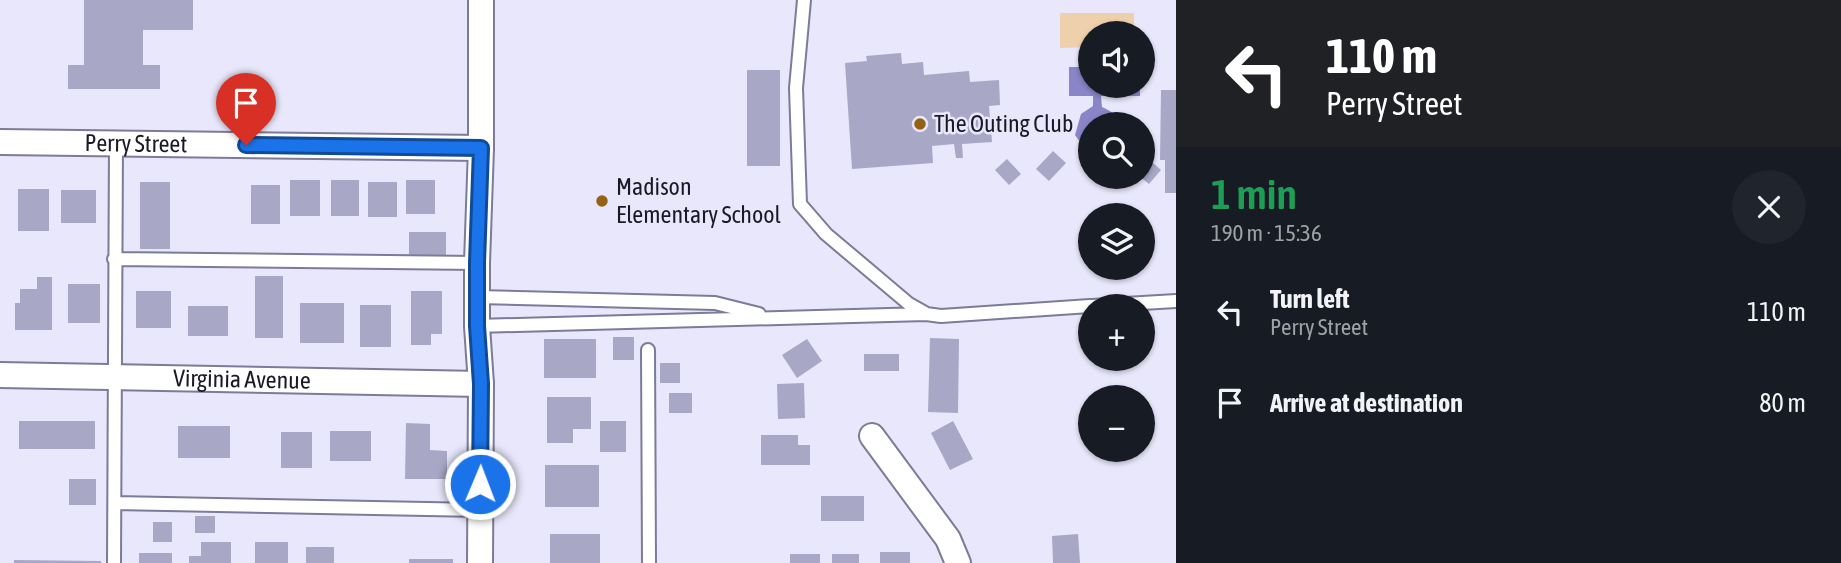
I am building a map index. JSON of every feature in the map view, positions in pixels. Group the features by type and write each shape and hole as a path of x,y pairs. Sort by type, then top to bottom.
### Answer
{"street":[{"path":"480,563 481,384 477,263 481,148 481,0"},
{"name":"Perry Street","path":"0,142 481,148"},
{"name":"Virginia Avenue","path":"0,376 481,384"},
{"path":"872,436 948,539 958,563"}],"lane":[{"path":"804,0 796,88 800,204 826,234 909,304 926,314"},
{"path":"114,563 116,143"},
{"path":"114,259 477,263"},
{"path":"477,297 715,303 778,318"},
{"path":"1155,302 1176,301"},
{"path":"477,326 926,314 941,316 1078,307"},
{"path":"648,350 649,563"},
{"path":"114,503 480,509"}],"shaded area":[{"path":"1060,13 1134,13 1134,21 1078,21 1078,47 1060,48"},
{"path":"1069,67 1078,67 1078,96 1069,96"},
{"path":"1093,98 1101,98 1102,107 1111,112 1084,112 1093,106"}],"building":[{"path":"84,0 193,0 193,30 143,30 143,65 160,65 160,89 68,89 68,65 84,65"},
{"name":"The Outing Club","path":"901,53 902,64 923,62 924,75 969,71 970,82 999,80 1000,105 989,106 992,142 962,144 963,158 956,158 954,144 932,146 933,163 852,169 845,63 867,61 866,56"},
{"path":"747,70 780,70 780,166 747,166"},
{"path":"1161,90 1176,90 1176,193 1165,193 1165,160 1160,160"},
{"path":"1053,151 1066,163 1049,181 1036,169"},
{"path":"1007,159 1021,174 1009,185 995,170"},
{"path":"1155,165 1161,170 1155,177"},
{"path":"290,180 320,180 320,216 290,216"},
{"path":"331,180 359,180 359,216 331,216"},
{"path":"406,180 435,180 435,214 406,214"},
{"path":"140,182 170,182 170,249 140,249"},
{"path":"368,182 397,182 397,217 368,217"},
{"path":"251,185 280,185 280,224 251,224"},
{"path":"18,189 49,189 49,231 18,231"},
{"path":"61,190 96,190 96,223 61,223"},
{"path":"409,232 446,232 446,256 409,256"},
{"path":"255,276 283,276 283,338 255,338"},
{"path":"37,277 52,277 52,330 15,330 15,303 20,303 20,289 37,289"},
{"path":"68,284 100,284 100,323 68,323"},
{"path":"136,291 171,291 171,328 136,328"},
{"path":"411,291 442,291 442,334 431,334 431,345 411,345"},
{"path":"300,303 344,303 344,343 300,343"},
{"path":"360,305 391,305 391,347 360,347"},
{"path":"188,306 228,306 228,336 188,336"},
{"path":"613,337 634,337 634,360 613,360"},
{"path":"930,338 959,339 958,413 928,412"},
{"path":"544,339 596,339 596,378 544,378"},
{"path":"807,339 822,361 797,378 782,355"},
{"path":"864,354 899,354 899,371 864,371"},
{"path":"660,363 680,363 680,383 660,383"},
{"path":"804,383 805,418 778,419 777,384"},
{"path":"669,393 692,393 692,413 669,413"},
{"path":"547,397 591,397 591,429 573,429 573,443 547,443"},
{"path":"19,421 95,421 95,449 19,449"},
{"path":"600,421 626,421 626,452 600,452"},
{"path":"953,421 973,459 950,470 931,433"},
{"path":"406,423 430,424 430,450 447,451 447,479 405,479"},
{"path":"178,426 230,426 230,458 178,458"},
{"path":"330,431 371,431 371,461 330,461"},
{"path":"281,432 312,432 312,468 281,468"},
{"path":"761,435 798,435 798,445 810,445 810,465 761,465"},
{"path":"545,465 599,465 599,507 545,507"},
{"path":"69,479 96,479 96,505 69,505"},
{"path":"821,496 864,496 864,521 821,521"},
{"path":"195,516 215,516 215,533 195,533"},
{"path":"153,522 172,522 172,542 153,542"},
{"path":"550,534 600,534 600,563 550,563"},
{"path":"1078,534 1080,563 1053,563 1052,536"},
{"path":"201,542 231,542 231,563 189,563 189,556 201,556"},
{"path":"255,542 288,542 288,563 255,563"},
{"path":"306,547 334,547 334,563 306,563"},
{"path":"880,552 910,552 910,563 880,563"},
{"path":"139,553 172,553 172,563 139,563"},
{"path":"790,554 820,554 820,563 790,563"},
{"path":"832,554 859,554 859,563 832,563"},
{"path":"409,559 453,559 453,563 409,563"},
{"path":"14,560 101,561 101,563 14,563"}],"place":[{"name":"The Outing Club","path":"920,124"},
{"name":"Madison Elementary School","path":"602,201"}],"route":[{"path":"246,145 481,148 477,263 481,384 480,484"}]}
